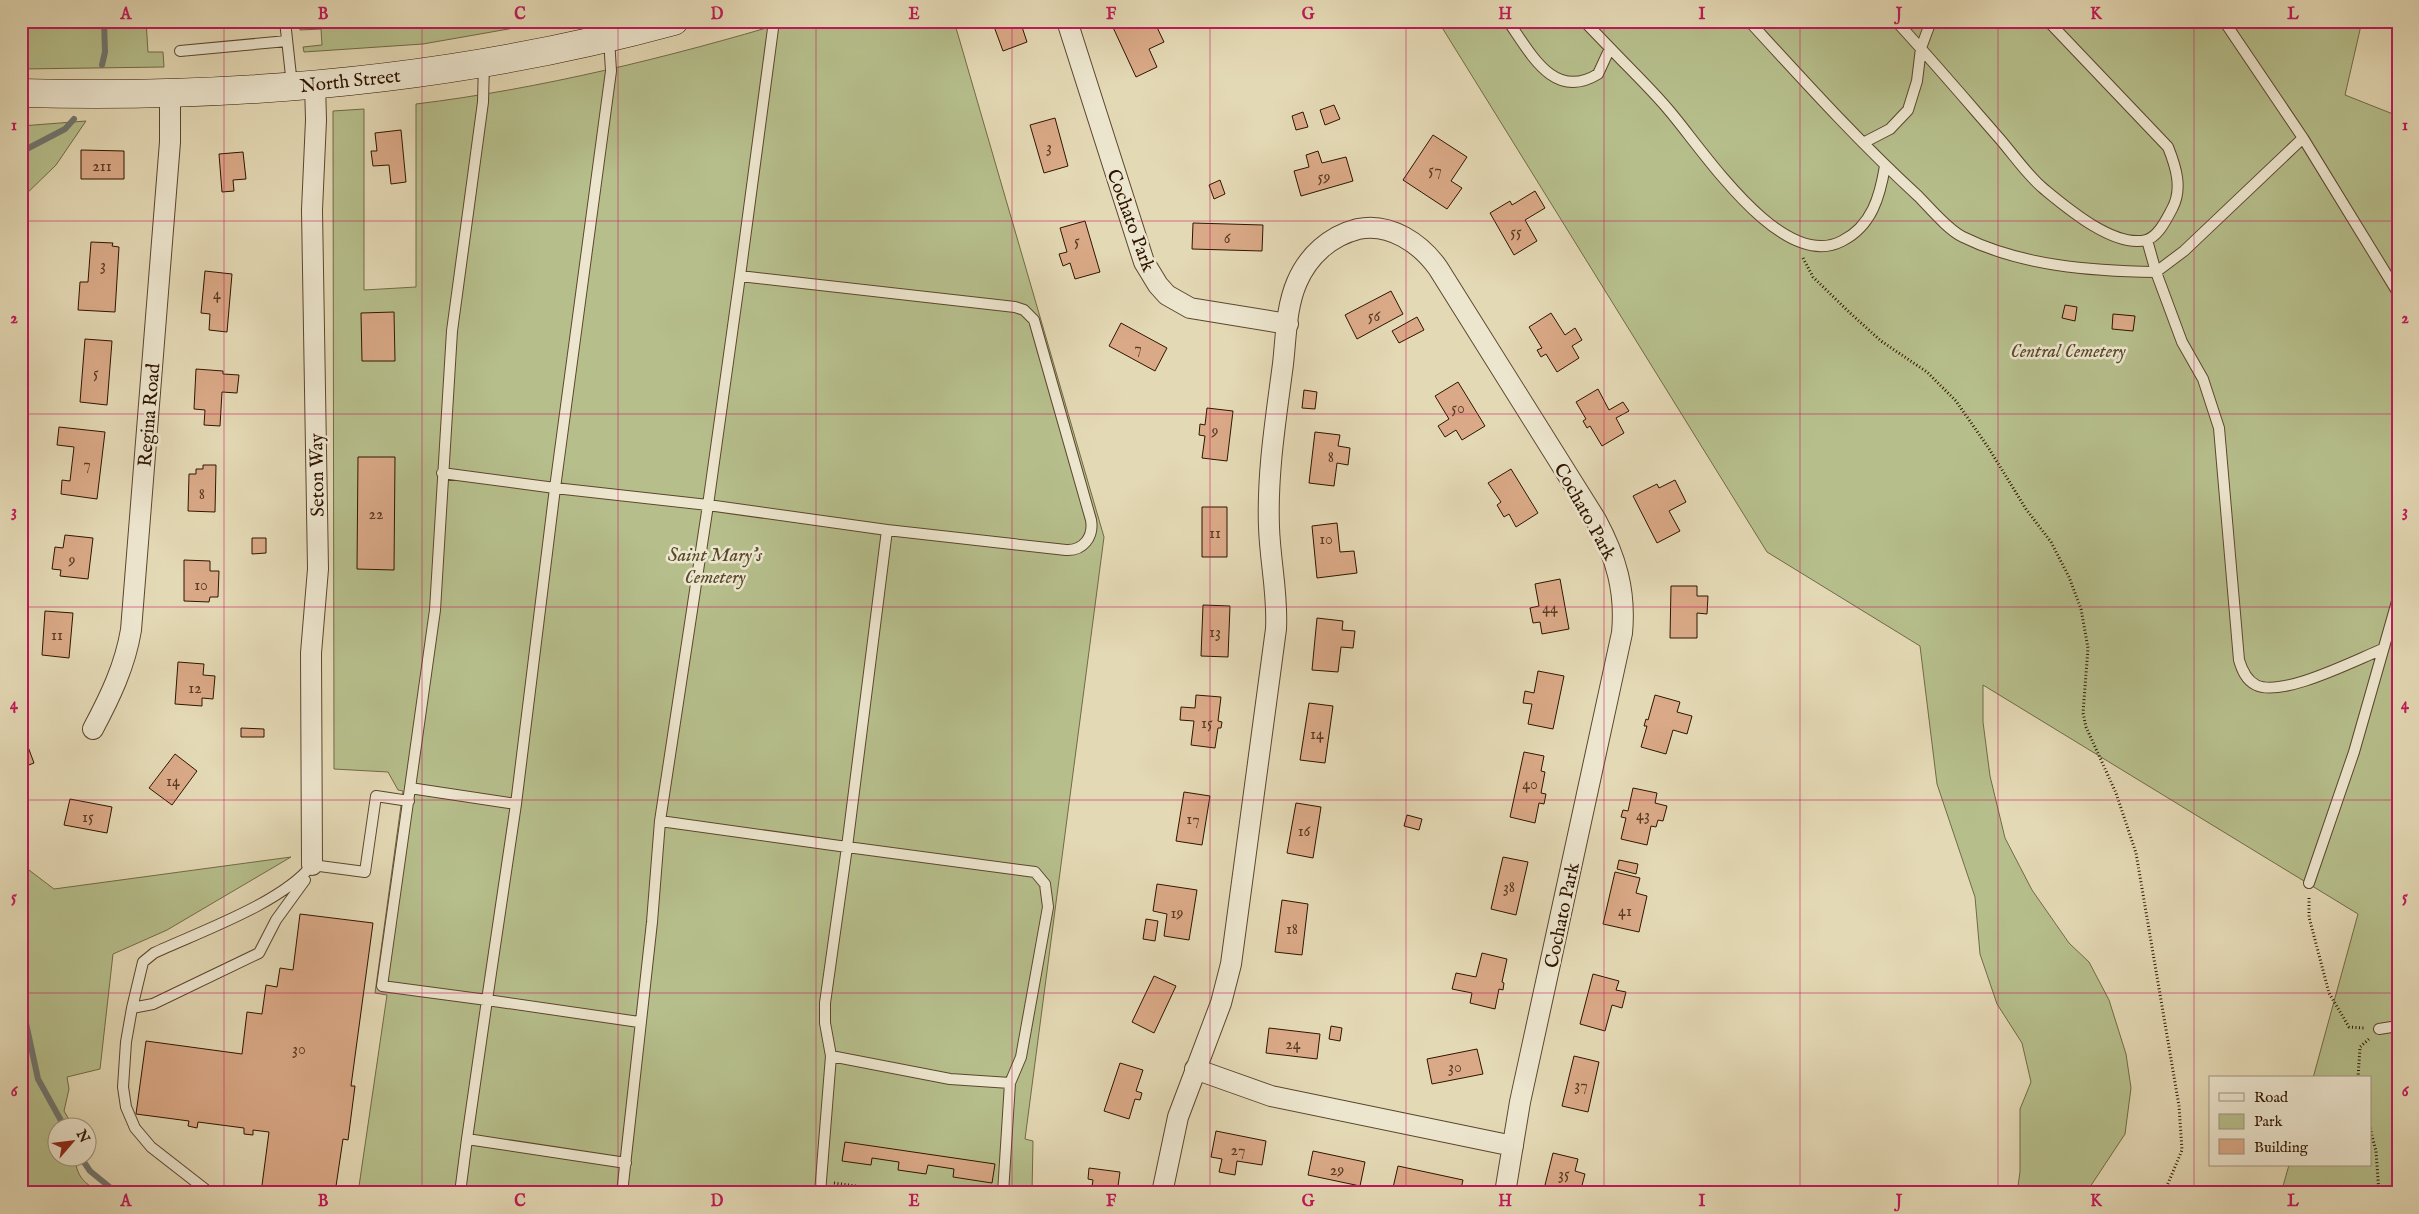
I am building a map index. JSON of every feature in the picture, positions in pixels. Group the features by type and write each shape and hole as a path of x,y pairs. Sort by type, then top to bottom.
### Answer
{"main road":[{"name":"North Street","path":"21,94 170,94 406,74 484,62 608,37 674,21"}],"street":[{"name":"Cochato Park","path":"1067,21 1138,248 1158,286 1178,303 1190,308 1288,324"},
{"name":"Seton Way","path":"303,84 316,120 312,210 318,569 311,653 312,866"},
{"name":"Regina Road","path":"93,729 117,680 131,630 170,142 170,94"},
{"name":"Cochato Park","path":"1162,1193 1167,1160 1178,1117 1221,1003 1234,950 1276,629 1277,599 1270,547 1271,461 1293,293 1297,281 1310,260 1329,242 1352,231 1368,228 1385,230 1412,240 1431,258 1438,268 1606,538 1618,571 1624,602 1622,633 1513,1146 1505,1193"},
{"path":"1195,1069 1271,1096 1513,1146"}],"lane":[{"path":"285,21 287,41 303,84"},
{"path":"622,1193 639,1022 652,922 660,821 708,505 774,21"},
{"path":"1215,21 1222,21"},
{"path":"1508,21 1545,70 1563,83 1576,84 1587,81 1598,74 1610,48"},
{"path":"1584,21 1667,107 1756,213 1776,230 1797,242 1815,247 1835,245 1863,227 1877,202 1884,166"},
{"path":"1749,21 1884,166 1961,236 1999,252 2098,271 2156,272 2184,251 2303,138"},
{"path":"1896,21 2042,188 2086,221 2115,237 2133,241 2148,240 2158,232 2173,208 2177,196 2176,171 2168,147 2048,21"},
{"path":"1863,142 1890,129 1908,110 1917,81 1921,48 1931,21"},
{"path":"2224,21 2303,138 2398,293"},
{"path":"460,1193 516,804 555,488 611,71 608,37"},
{"path":"180,51 287,41"},
{"path":"484,62 483,102 452,338 442,473 435,610 382,986 639,1022"},
{"path":"2148,240 2156,272 2182,342 2204,379 2219,428 2239,660 2246,676 2257,686 2280,689 2383,649"},
{"path":"442,473 708,505 888,530 1066,550 1077,549 1086,542 1092,532 1091,520 1034,320 1024,310 1015,307 740,276"},
{"path":"820,1193 831,1056 825,1023 826,1003 888,530"},
{"path":"2309,883 2354,752 2398,598"},
{"path":"410,788 516,804"},
{"path":"312,866 365,872 376,796 409,801"},
{"path":"660,821 1035,872 1045,884 1048,907 1021,1057 1010,1083 1003,1193"},
{"path":"210,1193 151,1147 130,1118 123,1087 132,1008 143,962 148,957 276,895 298,880 312,866"},
{"path":"132,1008 153,1004 259,953 276,920 306,879 312,866"},
{"path":"2379,1029 2398,1026"},
{"path":"831,1056 950,1079 1010,1083"},
{"path":"467,1139 626,1163"}],"path":[{"path":"1797,242 1800,253 1813,277 1824,288 1881,341 1927,372 1956,401 1988,447 2026,509 2051,542 2069,577 2081,609 2088,648 2083,713 2086,727 2116,793 2136,853 2179,1106 2182,1150 2168,1186 2168,1193"},
{"path":"2309,883 2309,917 2329,993 2349,1026 2379,1029"},
{"path":"2358,1076 2360,1047 2379,1029"},
{"path":"2372,1136 2376,1151 2379,1193"},
{"path":"821,1182 906,1193"}],"green space":[{"path":"21,21 146,21 148,52 163,52 164,67 21,69"},
{"path":"299,21 554,21 423,44 304,52 303,47 322,45 321,29 300,30"},
{"name":"Saint Mary's Cemetery","path":"790,21 954,21 1104,537 1025,1139 1033,1141 1032,1193 358,1193 387,995 375,993 403,791 398,790 388,772 334,769 333,111 364,109 364,290 416,287 416,104 463,98 557,81 652,59"},
{"name":"Central Cemetery","path":"1438,21 2362,21 2345,95 2398,116 2398,1193 2281,1193 2289,1166 2372,1166 2372,1076 2314,1076 2358,914 1983,685 1983,722 1990,776 2005,838 2032,890 2069,943 2089,962 2109,1000 2126,1054 2131,1088 2125,1134 2086,1193 2017,1193 2020,1172 2020,1109 2031,1082 2022,1043 1997,1004 1980,954 1975,897 1937,784 1920,646 1767,552"},
{"path":"86,121 56,165 21,199 21,126"},
{"path":"291,857 167,930 113,954 100,1069 67,1077 69,1089 64,1111 67,1116 48,1116 48,1166 76,1166 81,1178 91,1186 104,1192 112,1193 21,1193 21,864 54,889"}],"building":[{"path":"992,21 1020,21 1027,42 1003,51"},
{"path":"1110,21 1143,21 1145,26 1154,21 1164,42 1149,49 1157,67 1136,77"},
{"path":"1334,105 1340,119 1325,125 1320,110"},
{"path":"1303,112 1308,127 1296,130 1292,116"},
{"path":"1055,118 1068,166 1044,173 1030,125"},
{"path":"401,130 406,182 391,184 389,165 373,166 371,151 377,151 375,133"},
{"path":"1433,135 1467,157 1451,181 1462,188 1447,209 1403,180"},
{"path":"81,150 124,151 124,179 81,179"},
{"path":"1318,151 1322,163 1346,157 1353,181 1301,196 1294,171 1309,167 1306,155"},
{"path":"243,152 246,179 233,180 234,191 222,192 219,154"},
{"path":"1220,180 1225,194 1214,199 1209,185"},
{"path":"1535,191 1545,208 1525,220 1537,241 1514,255 1490,213 1510,201 1512,205"},
{"path":"1085,221 1100,272 1075,279 1070,263 1063,266 1059,254 1067,252 1060,228"},
{"path":"1193,223 1263,225 1262,251 1192,249"},
{"path":"91,242 113,243 112,246 119,247 115,312 78,310 80,282 88,282"},
{"path":"205,271 232,274 227,332 209,330 210,314 201,313"},
{"path":"1391,291 1403,314 1357,339 1345,315"},
{"path":"2065,305 2077,307 2075,321 2062,318"},
{"path":"394,312 395,361 362,361 361,313"},
{"path":"1551,313 1565,335 1575,328 1582,340 1572,346 1579,358 1557,372 1546,354 1541,357 1537,350 1542,348 1529,327"},
{"path":"2113,314 2135,316 2133,331 2112,329"},
{"path":"1417,317 1424,330 1399,343 1392,331"},
{"path":"1121,323 1167,348 1155,371 1109,346"},
{"path":"85,339 112,341 107,405 80,402"},
{"path":"196,369 223,371 223,374 239,375 237,393 222,392 220,426 204,425 205,410 194,409"},
{"path":"1458,382 1485,426 1462,440 1456,430 1445,437 1438,426 1449,419 1435,396"},
{"path":"1598,389 1609,410 1623,402 1629,411 1616,418 1624,433 1602,446 1590,426 1587,428 1583,421 1586,419 1576,402"},
{"path":"1304,390 1317,392 1315,409 1302,408"},
{"path":"1207,408 1233,411 1227,461 1202,458 1205,436 1199,435 1200,424 1205,425"},
{"path":"59,427 105,432 97,499 61,494 62,480 70,481 74,447 57,445"},
{"path":"1315,432 1340,435 1338,446 1350,448 1348,465 1337,463 1334,486 1309,483"},
{"path":"358,457 395,457 394,570 357,569"},
{"path":"203,465 216,465 215,512 188,511 189,474 196,474 196,469 203,469"},
{"path":"1511,469 1538,513 1516,527 1509,514 1504,517 1497,505 1501,502 1488,483"},
{"path":"1675,480 1686,502 1669,511 1680,531 1657,543 1633,496 1657,484 1659,488"},
{"path":"1202,507 1227,507 1227,557 1202,557"},
{"path":"1337,523 1340,552 1354,551 1357,573 1317,578 1312,526"},
{"path":"65,535 93,538 88,579 60,576 61,570 52,569 55,547 63,548"},
{"path":"252,538 266,538 266,553 252,554"},
{"path":"184,560 210,561 210,571 219,571 218,597 210,597 209,602 184,601"},
{"path":"1560,579 1569,629 1542,634 1540,622 1533,623 1530,608 1539,606 1535,584"},
{"path":"1671,586 1697,586 1697,596 1708,596 1707,614 1697,613 1697,638 1670,638"},
{"path":"1203,605 1230,606 1228,657 1201,656"},
{"path":"45,611 73,613 69,658 42,655"},
{"path":"1317,618 1343,621 1342,630 1355,631 1353,648 1341,647 1338,672 1312,670"},
{"path":"178,662 204,664 203,675 215,676 213,699 202,698 202,706 175,704"},
{"path":"1538,671 1564,676 1553,729 1528,724 1532,704 1523,703 1525,691 1534,693"},
{"path":"1196,695 1221,697 1218,721 1222,722 1221,728 1218,728 1215,748 1191,745 1194,721 1180,720 1181,707 1195,708"},
{"path":"1655,695 1680,702 1677,712 1692,716 1687,734 1673,730 1666,754 1641,747 1647,726 1644,726 1646,719 1648,720"},
{"path":"1309,703 1333,706 1325,763 1300,760"},
{"path":"21,728 34,763 21,768"},
{"path":"241,728 264,729 264,737 241,737"},
{"path":"1524,752 1544,756 1541,771 1545,772 1541,793 1546,794 1544,804 1539,803 1535,823 1510,817"},
{"path":"175,754 197,771 172,805 149,788"},
{"path":"1633,788 1657,793 1655,803 1667,806 1663,821 1658,820 1656,827 1651,826 1647,845 1621,839 1626,818 1621,817 1623,810 1628,811"},
{"path":"1184,792 1210,796 1202,845 1176,841"},
{"path":"70,799 112,807 107,833 64,825"},
{"path":"1296,803 1321,807 1313,858 1287,853"},
{"path":"1407,815 1422,819 1419,830 1404,826"},
{"path":"1503,857 1528,862 1516,915 1491,909"},
{"path":"1619,860 1638,864 1636,874 1617,869"},
{"path":"1615,872 1640,878 1636,893 1647,896 1639,932 1603,924"},
{"path":"1157,884 1197,890 1189,940 1164,936 1167,914 1153,911"},
{"path":"1282,900 1308,904 1302,955 1275,952"},
{"path":"300,914 373,923 351,1086 355,1086 348,1140 343,1139 335,1193 261,1193 269,1132 253,1130 253,1135 244,1134 244,1128 198,1122 197,1128 188,1126 189,1121 136,1114 146,1041 242,1054 247,1012 262,1014 266,985 277,987 280,968 293,970"},
{"path":"1146,919 1158,921 1155,941 1143,939"},
{"path":"1482,953 1507,959 1502,982 1504,983 1503,990 1499,989 1495,1009 1470,1003 1472,993 1452,989 1456,973 1476,977"},
{"path":"1593,974 1619,981 1616,990 1626,992 1622,1008 1612,1005 1605,1031 1580,1024"},
{"path":"1154,976 1176,986 1154,1033 1132,1022"},
{"path":"1331,1026 1342,1028 1340,1041 1329,1039"},
{"path":"1269,1028 1320,1034 1317,1059 1266,1053"},
{"path":"1477,1049 1483,1074 1432,1084 1427,1059"},
{"path":"1574,1056 1599,1062 1588,1112 1562,1106"},
{"path":"1120,1063 1143,1070 1136,1091 1142,1093 1140,1100 1135,1099 1129,1119 1104,1111"},
{"path":"1216,1131 1266,1141 1262,1165 1237,1161 1235,1175 1219,1172 1222,1159 1211,1157"},
{"path":"845,1142 995,1164 992,1183 953,1177 954,1169 928,1165 926,1174 898,1170 899,1162 872,1158 871,1165 842,1161"},
{"path":"1313,1151 1365,1162 1360,1186 1308,1175"},
{"path":"1553,1153 1578,1159 1575,1171 1585,1174 1580,1193 1543,1193"},
{"path":"1398,1166 1463,1180 1460,1193 1392,1192"},
{"path":"1089,1168 1120,1172 1117,1193 1091,1193 1093,1180 1088,1179"}],"waterway":[{"path":"102,65 105,52 104,21"},
{"path":"21,152 65,129 74,119"},
{"path":"21,1000 38,1079 58,1116"},
{"path":"87,1166 90,1171 117,1193"}]}
